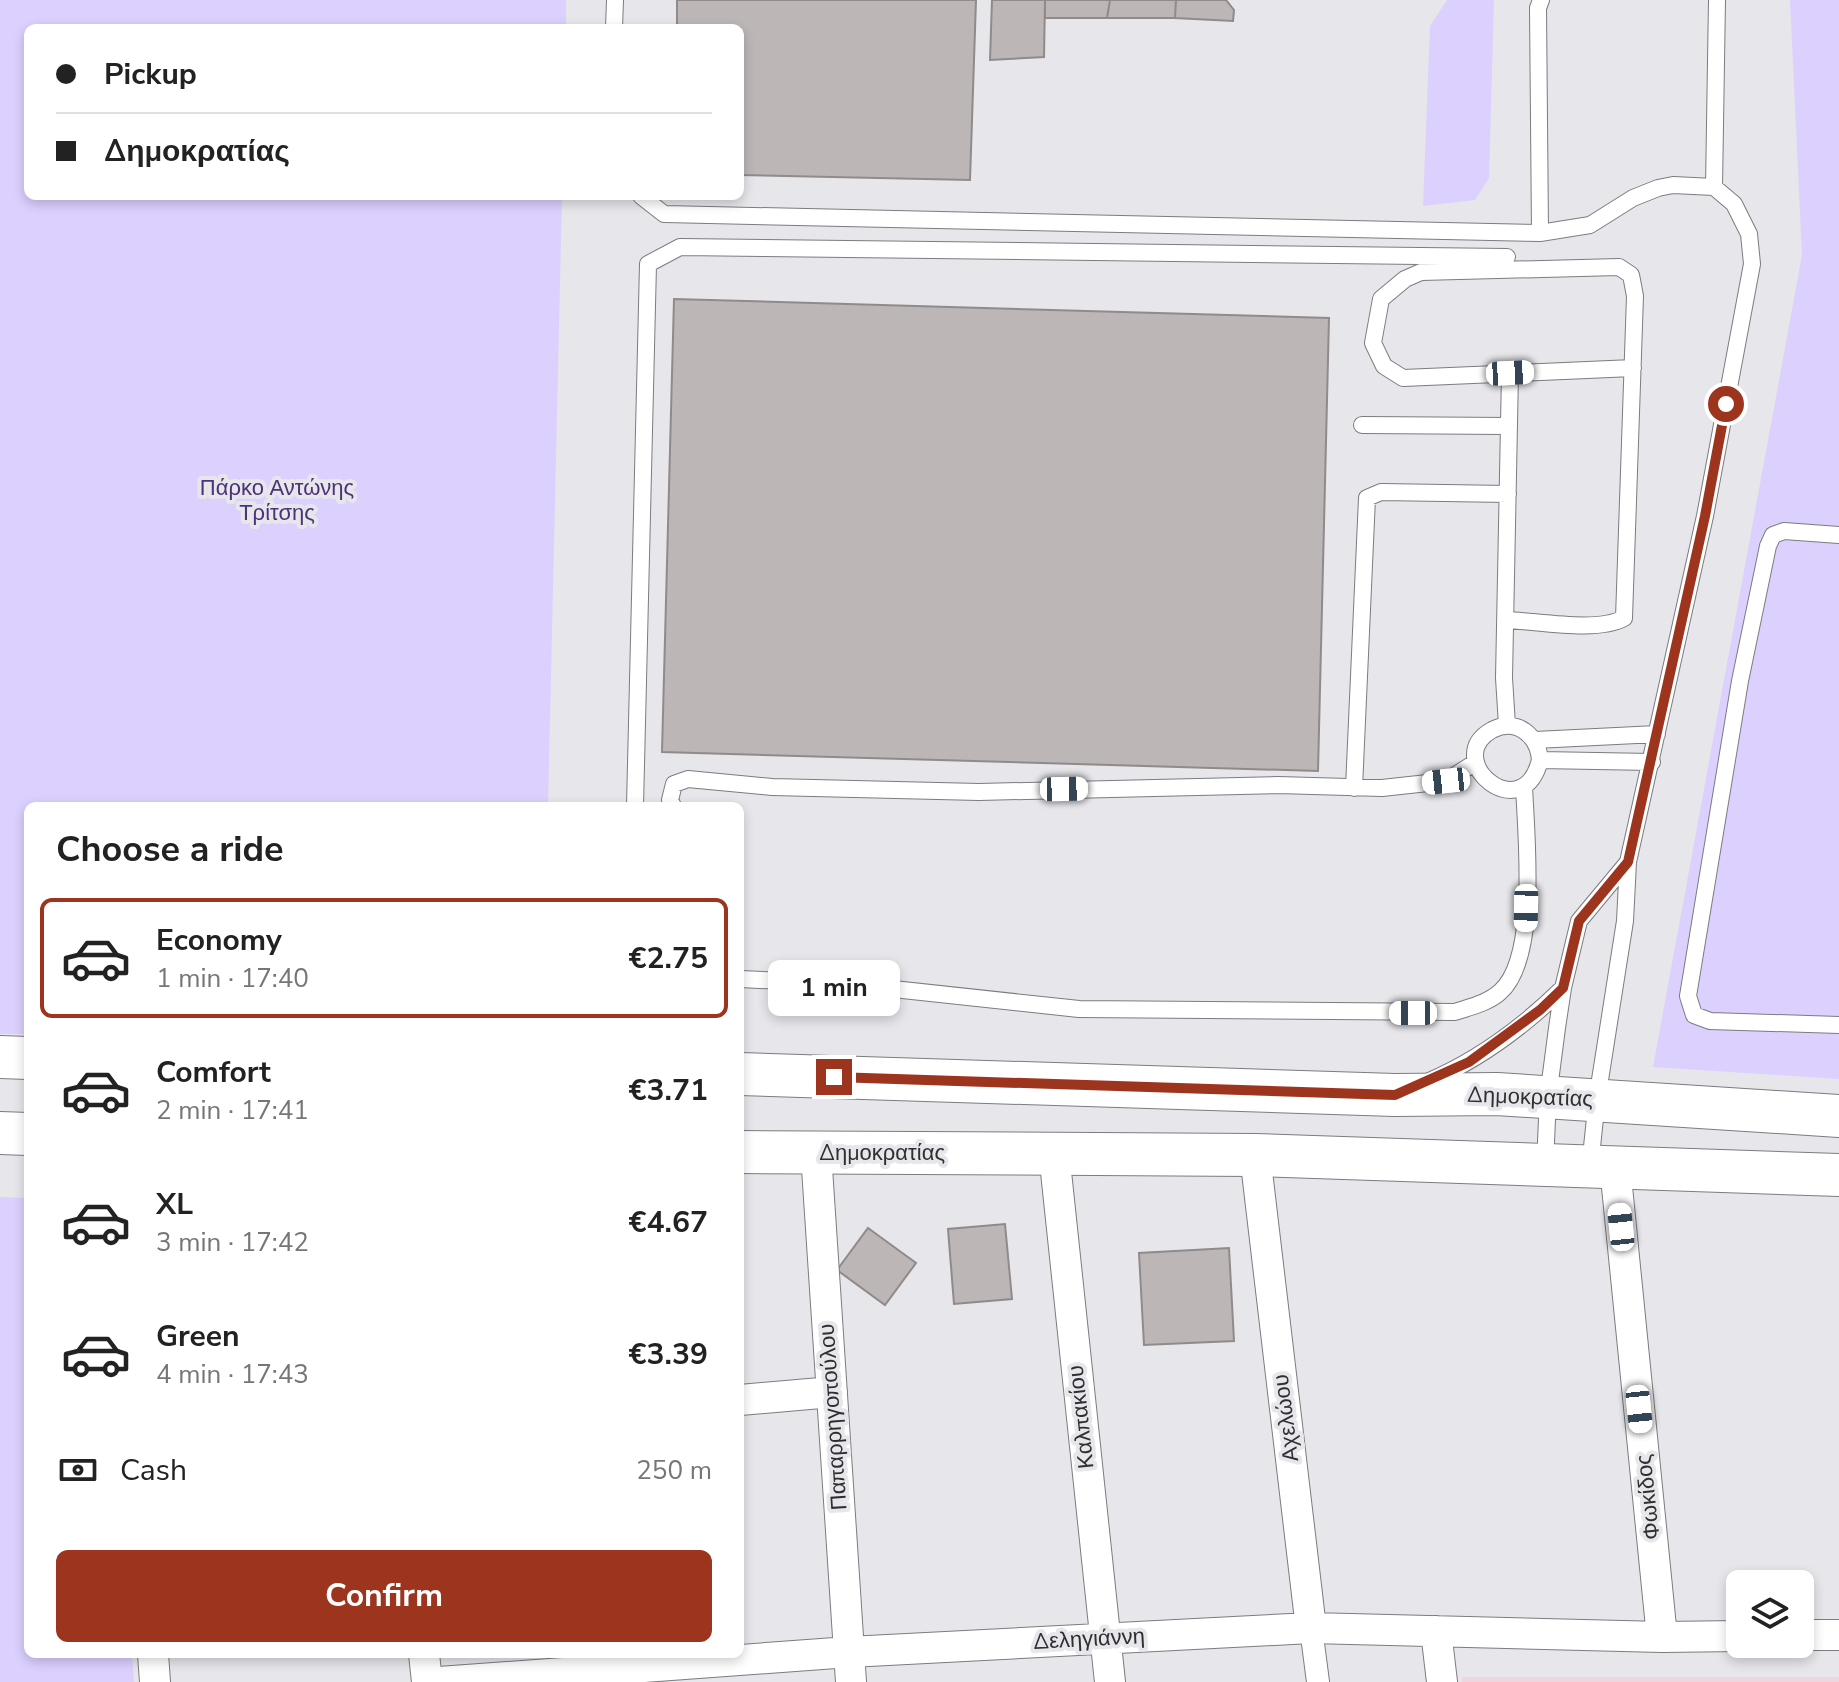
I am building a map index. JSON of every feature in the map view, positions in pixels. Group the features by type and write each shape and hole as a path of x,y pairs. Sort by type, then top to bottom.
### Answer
{"main road":[{"path":"0,1057 24,1058"},
{"name":"Δημοκρατίας","path":"744,1074 1395,1095 1497,1094 1839,1116"},
{"path":"0,1133 24,1134"},
{"name":"Δημοκρατίας","path":"744,1152 1255,1155 1839,1175"}],"street":[{"name":"Παπαρρηγοπούλου","path":"816,1153 850,1667"},
{"name":"Καλπακίου","path":"1054,1153 1110,1682"},
{"name":"Αχελώου","path":"1255,1155 1318,1682"},
{"name":"Φωκίδος","path":"1603,1166 1662,1637"},
{"path":"744,1400 832,1392"},
{"name":"Δεληγιάννη","path":"439,1682 850,1667 1105,1638 1311,1628 1726,1636"},
{"path":"1436,1631 1442,1682"},
{"path":"1814,1635 1839,1635"},
{"path":"153,1658 155,1682"},
{"path":"424,1658 427,1682"}],"lane":[{"path":"614,24 615,0"},
{"path":"1540,233 1538,8 1541,0"},
{"path":"1714,187 1717,0"},
{"path":"646,200 664,214 1540,233 1590,225 1633,198 1673,185 1714,187 1734,204 1749,234 1752,264 1705,516 1628,862 1625,921 1597,1099 1603,1166"},
{"path":"635,802 648,264 680,247 1507,257"},
{"path":"1506,620 1590,624 1613,623 1624,618 1633,368 1635,296 1631,275 1619,267 1421,272 1405,279 1381,299 1373,343 1384,366 1403,378 1633,368"},
{"path":"1507,725 1504,678 1510,373"},
{"path":"1362,425 1509,426"},
{"path":"1354,788 1367,498 1381,492 1508,494"},
{"path":"1839,535 1784,531 1773,535 1768,546 1740,681 1688,996 1694,1015 1710,1021 1839,1025"},
{"path":"1507,725 1528,732 1535,740 1540,760 1538,771 1524,786 1504,790 1494,787 1479,772 1476,762 1480,741 1497,728 1507,725"},
{"path":"1535,740 1657,734"},
{"path":"1540,760 1652,762"},
{"path":"671,802 674,784 688,779 772,787 979,792 1278,785 1382,788 1446,781 1476,762"},
{"path":"744,979 847,984 1079,1009 1455,1012 1483,1003 1502,991 1515,971 1525,938 1527,848 1524,786"},
{"path":"1545,1164 1548,1097 1563,988 1579,921 1628,862"},
{"path":"1395,1095 1469,1062 1540,1010 1563,988"}],"shaded area":[{"path":"1462,1677 1839,1677 1839,1682 1462,1682"}],"green space":[{"name":"Πάρκο Αντώνης Τρίτσης","path":"0,0 566,0 566,24 24,24 24,200 562,200 548,802 24,802 24,1034 0,1034"},
{"path":"1447,0 1494,0 1489,178 1475,200 1423,206 1430,26"},
{"path":"1790,0 1839,0 1839,1079 1653,1067 1802,255"},
{"path":"0,1197 24,1198 24,1658 132,1658 134,1682 0,1682"}],"building":[{"path":"677,0 976,0 970,180 744,175 744,24 677,24"},
{"path":"992,0 1045,0 1044,57 990,60"},
{"path":"1045,0 1110,0 1107,18 1045,18"},
{"path":"1110,0 1176,0 1175,18 1107,18"},
{"path":"1176,0 1226,0 1234,10 1233,21 1175,18"},
{"path":"674,299 1329,318 1318,771 662,752"},
{"path":"1005,1224 1012,1299 954,1304 948,1229"},
{"path":"868,1228 916,1263 885,1305 837,1270"},
{"path":"1229,1248 1234,1341 1144,1345 1139,1253"}],"route":[{"path":"834,1077 1395,1095 1450,1072 1503,1039 1563,988 1579,921 1628,862 1705,516 1726,404"}]}
